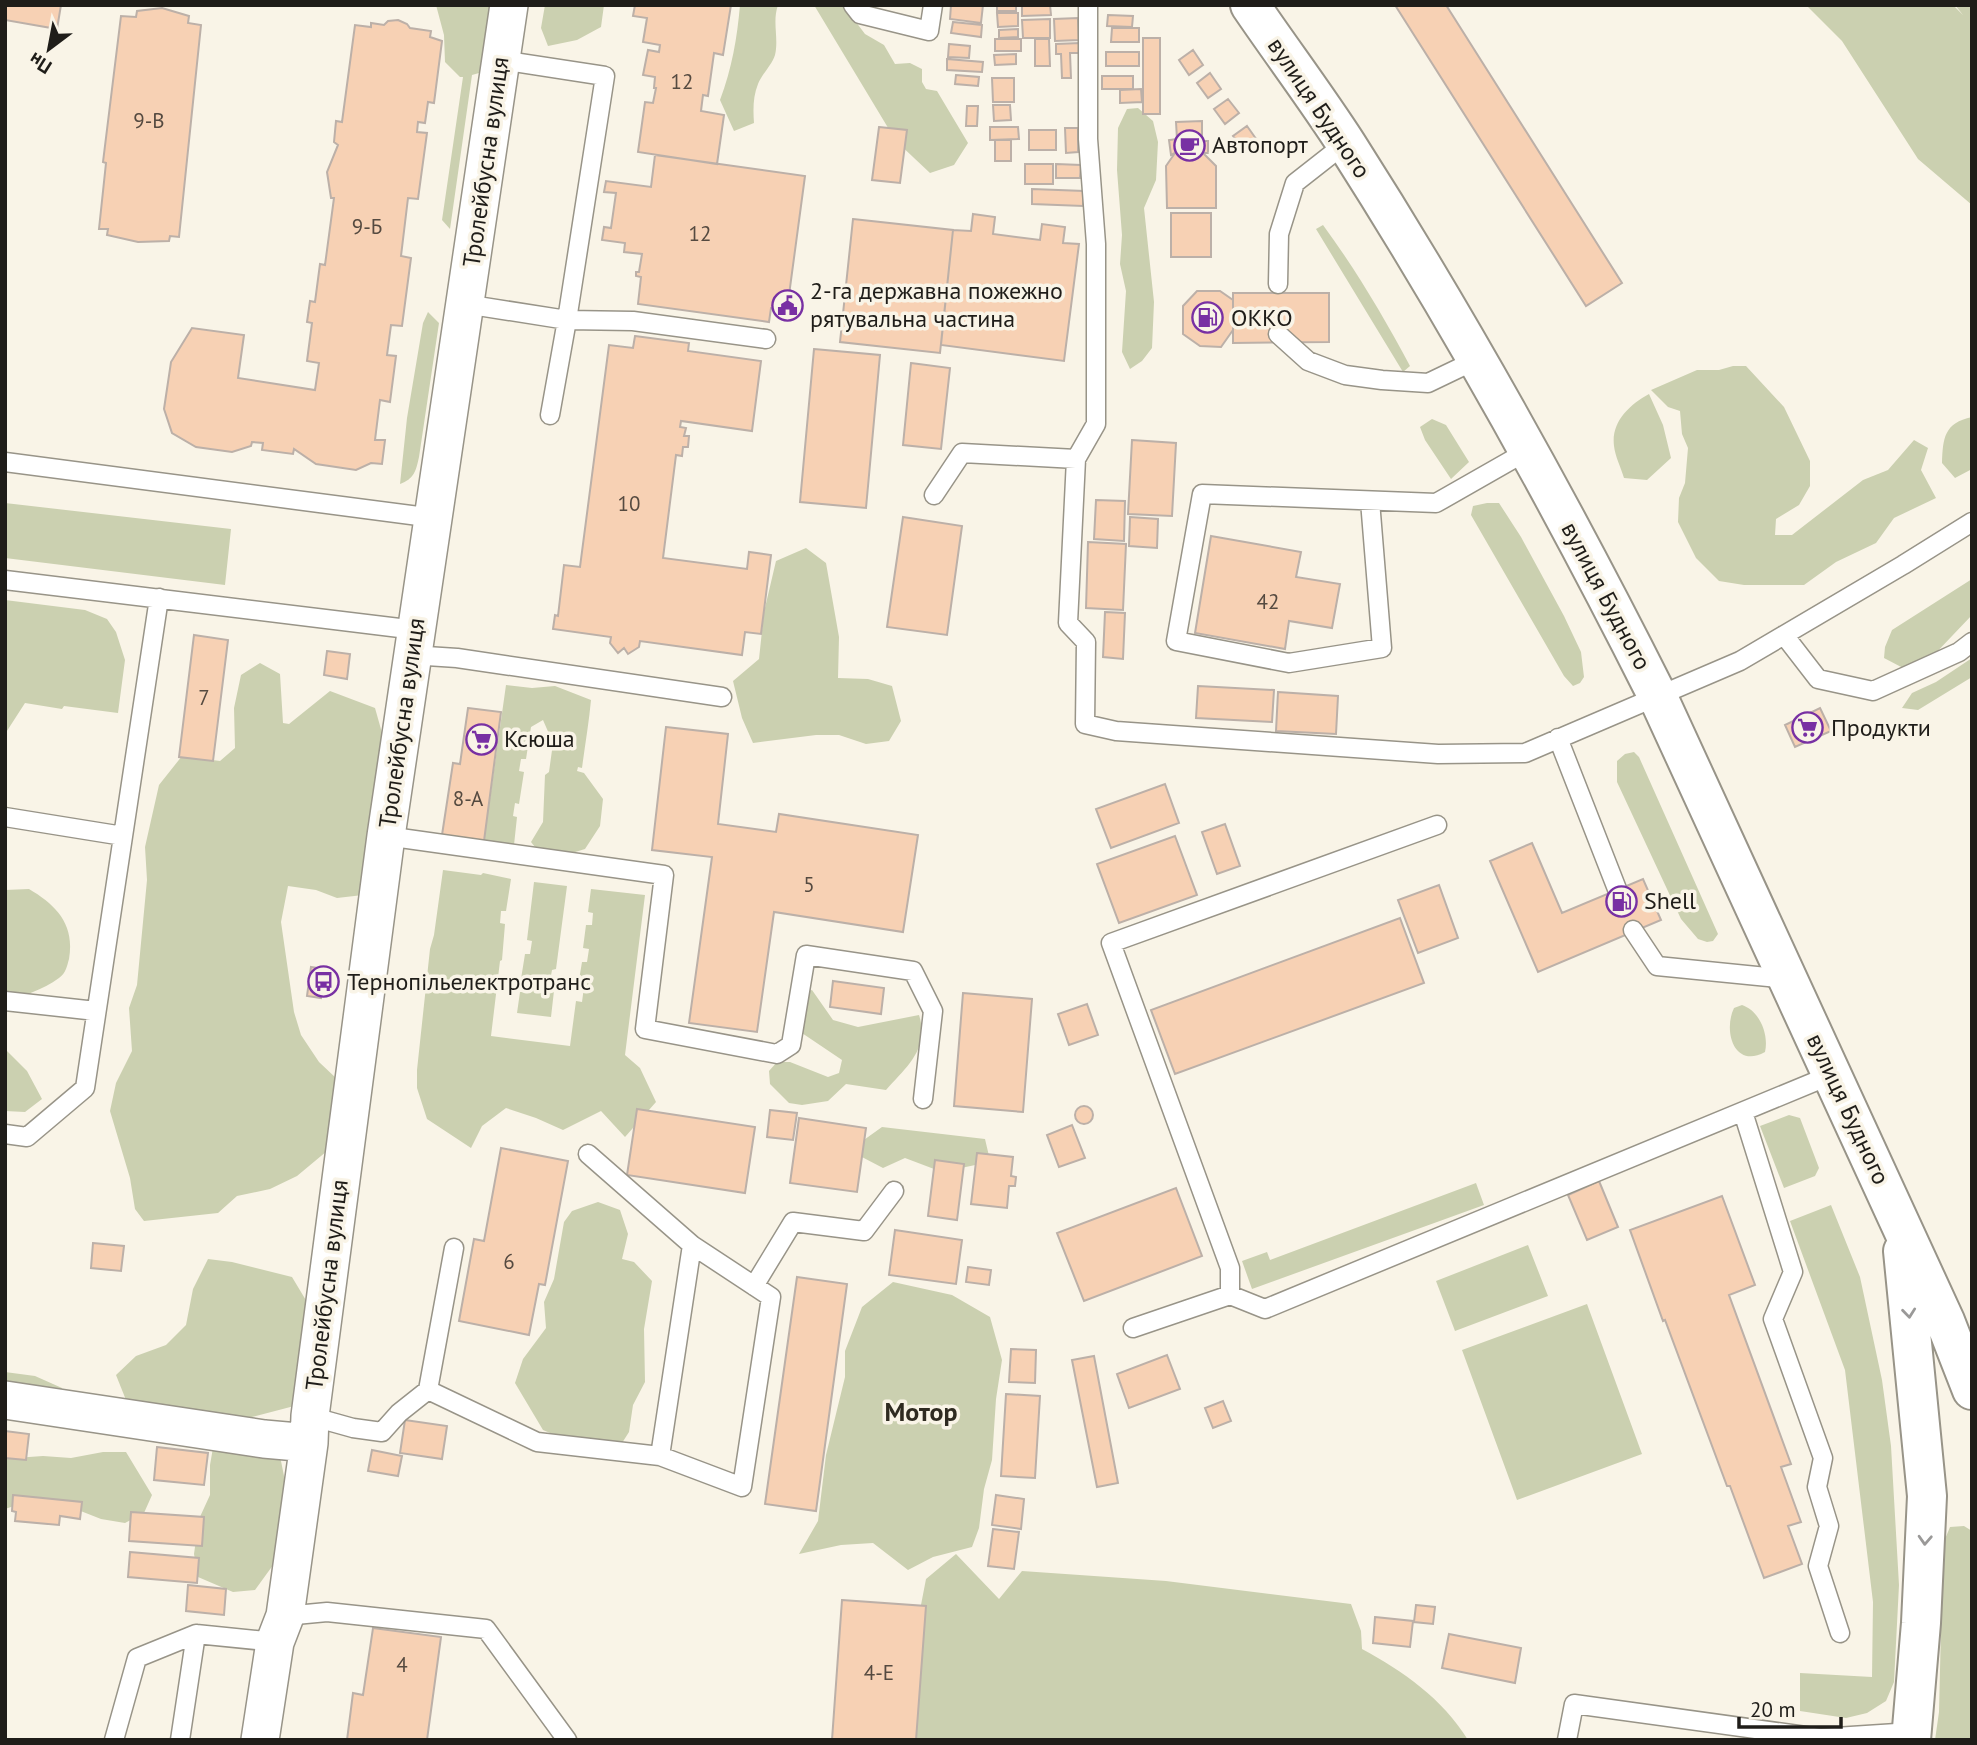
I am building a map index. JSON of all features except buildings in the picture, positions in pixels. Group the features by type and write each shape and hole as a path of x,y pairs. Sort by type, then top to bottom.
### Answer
{"highway":[{"name":"вулиця Будного","path":"1250,5 1346,143 1478,359 1529,450 1657,695 1945,1321"},
{"path":"1900,1221 1927,1496 1922,1623 1912,1736"},
{"path":"1945,1321 1972,1361"},
{"path":"1945,1321 1972,1390"}],"street":[{"name":"Тролейбусна вулиця","path":"260,1740 280,1629 310,1429 386,835 509,5"},
{"path":"5,1400 264,1439 310,1429"}],"lane":[{"path":"853,5 860,13 929,31 933,5"},
{"path":"1088,5 1088,139 1096,244 1096,424 1076,459 1068,623 1086,642 1085,724 1116,731 1438,754 1525,753 1740,661 1972,522"},
{"path":"501,60 605,76 550,415"},
{"path":"1278,284 1279,234 1295,183 1346,143"},
{"path":"465,304 567,320 633,321 766,340"},
{"path":"1278,334 1308,361 1345,375 1382,380 1428,383 1478,359"},
{"path":"1370,501 1382,648 1289,663 1175,641 1202,494 1436,503 1529,450"},
{"path":"933,495 962,453 1076,459"},
{"path":"5,462 434,518"},
{"path":"5,580 159,598 414,643 457,658 722,697"},
{"path":"5,1135 27,1137 85,1088 159,598"},
{"path":"1784,635 1818,679 1873,691 1959,652 1972,642"},
{"path":"1558,738 1617,889"},
{"path":"5,817 123,836"},
{"path":"1230,1295 1230,1268 1111,943 1437,825"},
{"path":"386,835 664,875 645,1029 778,1054 791,1045 806,955 913,971 933,1011 923,1099"},
{"path":"1633,930 1657,966 1788,979"},
{"path":"5,1000 96,1012"},
{"path":"1133,1328 1230,1295 1265,1309 1831,1075"},
{"path":"1743,1112 1793,1272 1773,1319 1823,1458 1817,1488 1829,1526 1818,1566 1840,1633"},
{"path":"428,1390 537,1441 660,1456 742,1487 771,1297 692,1245 588,1154"},
{"path":"754,1286 793,1222 864,1231 894,1191"},
{"path":"660,1456 692,1245"},
{"path":"310,1429 353,1427 382,1432 399,1413 428,1390 454,1248"},
{"path":"114,1740 137,1658 196,1634 280,1629 327,1612 486,1629 567,1740"},
{"path":"180,1740 196,1634"},
{"path":"1567,1740 1574,1704 1819,1739 1912,1736"}],"green space":[{"path":"436,5 505,5 479,73 472,75 450,229 442,220 463,77 445,62 444,35"},
{"path":"545,5 604,5 601,27 577,40 548,46 541,28"},
{"path":"740,5 778,5 776,49 774,59 756,89 754,123 734,131 720,100 733,53"},
{"path":"814,5 843,5 865,34 884,45 895,64 910,63 922,69 922,82 926,89 937,91 968,143 954,165 930,173 896,141"},
{"path":"1806,5 1953,5 1963,15 1955,5 1972,5 1972,205 1918,159 1842,41"},
{"path":"1138,108 1153,121 1158,142 1156,180 1144,208 1154,302 1152,348 1142,361 1130,369 1122,352 1126,291 1120,264 1122,235 1117,170 1118,128 1127,109"},
{"path":"1323,225 1358,276 1410,366 1403,372 1316,229"},
{"path":"428,312 439,323 419,457 414,474 400,484 407,418 423,323"},
{"path":"1746,366 1784,407 1810,461 1810,486 1799,505 1776,519 1775,535 1792,535 1863,480 1888,470 1914,440 1928,448 1921,470 1936,498 1894,518 1876,543 1836,562 1804,585 1744,585 1719,581 1696,558 1678,522 1679,498 1685,483 1688,448 1682,434 1680,411 1668,407 1651,390 1697,370 1719,370"},
{"path":"1649,394 1663,425 1671,458 1647,480 1624,478 1615,450 1615,429 1628,409"},
{"path":"1972,417 1972,469 1955,478 1942,463 1943,446 1950,428"},
{"path":"1432,419 1446,425 1469,462 1451,479 1425,440 1420,427"},
{"path":"5,503 231,529 225,585 5,558"},
{"path":"1499,503 1521,537 1564,616 1581,652 1584,677 1580,683 1573,686 1564,676 1471,515 1473,506"},
{"path":"806,548 826,563 839,637 838,678 868,679 892,686 901,721 889,741 866,744 839,735 816,735 753,743 742,718 733,681 759,659 764,612 776,561"},
{"path":"1972,579 1972,615 1932,657 1905,669 1884,658 1892,630"},
{"path":"5,600 85,610 107,619 116,632 125,660 118,713 25,703 5,734"},
{"path":"1972,658 1972,677 1918,710 1902,708 1912,693 1936,682"},
{"path":"260,663 280,674 283,723 289,724 330,691 375,708 384,740 363,895 337,898 316,890 288,886 281,922 294,1012 301,1035 319,1062 337,1079 333,1146 297,1176 270,1189 237,1196 218,1213 144,1221 135,1209 130,1178 110,1111 116,1083 132,1051 129,1008 137,985 147,880 145,847 159,785 182,756 220,761 235,748 234,708 241,675"},
{"path":"506,685 532,688 555,686 591,700 582,768 578,767 577,771 584,773 603,799 600,826 585,849 546,861 531,842 543,822 545,775 549,772 553,743 543,720 531,727 526,759 521,759 519,771 524,772 519,804 515,803 513,816 517,817 514,845 484,841"},
{"path":"1634,752 1639,757 1718,934 1713,941 1698,939 1681,919 1617,782 1617,761 1625,754"},
{"path":"443,870 481,875 483,873 511,879 506,911 501,911 500,923 505,924 491,1036 570,1046 576,1001 582,1002 584,987 578,986 582,962 587,962 589,949 583,948 586,925 592,925 593,913 588,912 591,889 645,895 625,1055 640,1068 656,1102 625,1137 601,1111 563,1130 506,1108 482,1126 471,1148 427,1119 417,1088 417,1070 430,949"},
{"path":"534,882 567,886 556,969 552,970 550,981 555,982 551,1017 517,1013 520,992 525,992 527,980 521,979 525,954 530,954 532,941 527,940"},
{"path":"29,889 61,917 69,936 69,959 65,972 59,978 5,1005 5,890"},
{"path":"812,990 833,1020 858,1027 919,1015 922,1027 919,1048 886,1090 846,1084 828,1101 802,1105 789,1103 770,1084 769,1071 777,1062 790,1062 828,1077 839,1073 842,1060 796,1029 798,994"},
{"path":"1742,1005 1754,1012 1762,1024 1766,1038 1765,1052 1754,1056 1739,1052 1731,1037 1734,1008"},
{"path":"5,1049 27,1071 42,1099 25,1112 5,1111"},
{"path":"1789,1115 1800,1118 1819,1168 1815,1176 1784,1188 1760,1126"},
{"path":"882,1127 985,1139 989,1156 980,1164 942,1172 905,1158 883,1168 860,1156 861,1142"},
{"path":"1476,1183 1484,1205 1252,1289 1242,1261 1267,1252 1270,1260"},
{"path":"598,1202 620,1210 628,1234 622,1259 634,1262 652,1281 644,1329 645,1382 633,1405 629,1432 622,1443 555,1435 543,1430 515,1383 523,1359 546,1328 544,1302 554,1279 564,1222 572,1211"},
{"path":"1831,1205 1860,1277 1882,1380 1891,1446 1899,1585 1894,1682 1886,1701 1867,1713 1846,1718 1800,1711 1800,1673 1872,1677 1873,1602 1845,1370 1790,1221"},
{"path":"1528,1245 1548,1296 1455,1331 1436,1281"},
{"path":"208,1259 292,1277 307,1302 298,1405 248,1418 126,1400 116,1375 136,1356 166,1345 186,1325 193,1289"},
{"path":"893,1282 952,1295 990,1317 1002,1360 992,1460 984,1489 979,1528 972,1547 933,1557 908,1570 873,1543 841,1545 799,1554 818,1521 826,1455 845,1377 845,1351 862,1307"},
{"path":"1587,1304 1642,1454 1517,1500 1462,1350"},
{"path":"5,1372 35,1376 62,1388 61,1406 5,1403"},
{"path":"214,1442 280,1456 286,1486 276,1561 255,1590 233,1592 198,1577 194,1554 199,1519 210,1495 210,1465"},
{"path":"103,1452 126,1452 152,1495 144,1513 125,1523 101,1519 73,1508 20,1504 5,1509 5,1454 15,1458 71,1458"},
{"path":"1964,1526 1972,1531 1972,1740 1935,1740 1939,1712 1943,1544 1950,1527"},
{"path":"956,1554 999,1599 1022,1571 1166,1581 1351,1604 1361,1631 1362,1649 1421,1687 1446,1711 1468,1740 903,1740 915,1636 926,1579"}],"place":[{"name":"Автопорт","path":"1189,145"},
{"name":"2-га державна пожежно рятувальна частина","path":"787,305"},
{"name":"ОККО","path":"1208,318"},
{"name":"Продукти","path":"1808,728"},
{"name":"Ксюша","path":"481,739"},
{"name":"Shell","path":"1621,901"},
{"name":"Тернопільелектротранс","path":"324,982"}],"district":[{"name":"Мотор","path":"921,1412"}]}
